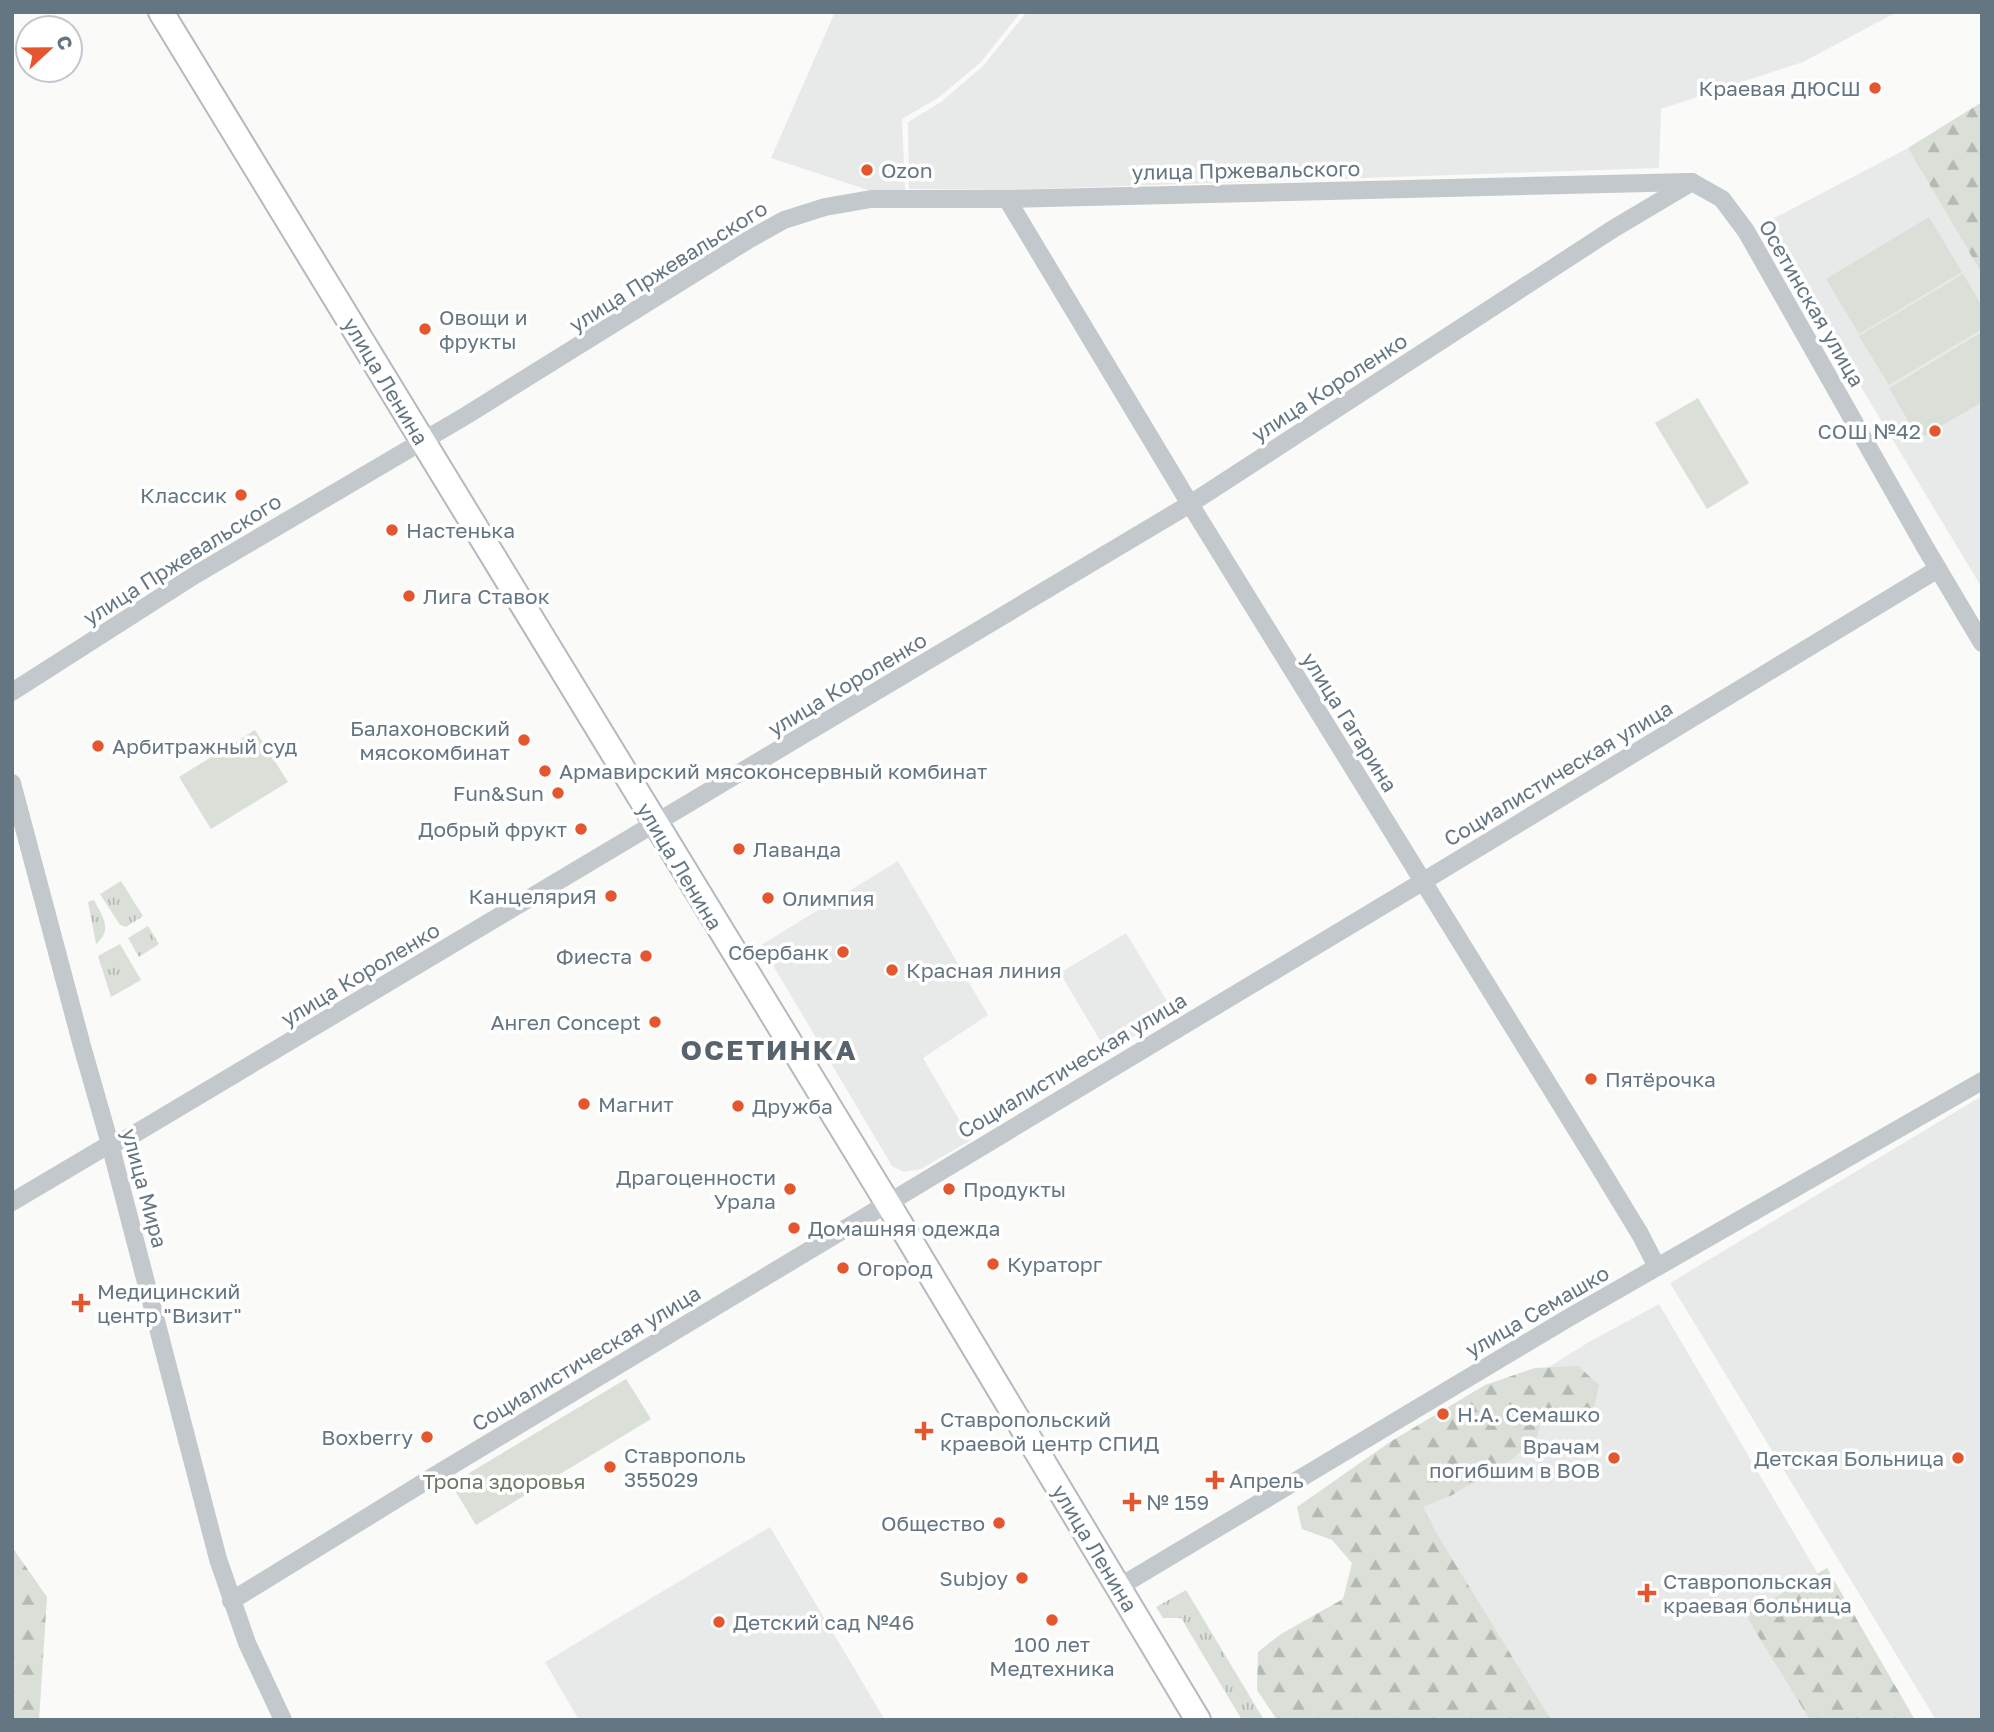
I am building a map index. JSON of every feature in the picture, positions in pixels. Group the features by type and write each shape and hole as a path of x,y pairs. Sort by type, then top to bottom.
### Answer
{"main road":[{"name":"улица Ленина","path":"161,12 887,1202 1198,1720"}],"street":[{"name":"улица Пржевальского","path":"12,692 195,575 424,441 784,220 825,207 871,199 1007,199 1692,182"},
{"name":"улица Короленко","path":"12,1202 110,1144 126,1139 1190,505 1613,229 1692,182"},
{"name":"Осетинская улица","path":"1692,182 1722,199 1746,231 1982,643"},
{"name":"улица Гагарина","path":"1007,199 1190,505 1592,1155 1657,1267"},
{"name":"Социалистическая улица","path":"231,1601 1938,569"},
{"name":"улица Мира","path":"12,783 231,1601 247,1643 283,1720"},
{"name":"улица Семашко","path":"1119,1587 1570,1317 1982,1081"}],"shaded area":[{"path":"835,12 1021,12 980,63 938,98 902,119 905,190 868,190 771,158"},
{"path":"1027,12 1897,12 1803,62 1661,109 1659,168 1007,190 909,189 908,122 941,102 983,66"},
{"name":"СОШ №42","path":"1908,148 1982,274 1982,588 1763,224"},
{"path":"898,861 988,1015 923,1058 971,1140 921,1169 904,1172 892,1166 761,945"},
{"path":"1126,933 1174,1013 1107,1052 1060,973"},
{"path":"1982,1096 1982,1720 1936,1720 1670,1283"},
{"name":"Ставропольская краевая больница","path":"1659,1304 1904,1720 1538,1720 1390,1466 1589,1342"},
{"name":"Детский сад №46","path":"770,1527 885,1720 579,1720 545,1662"}],"green space":[{"path":"1982,102 1982,274 1908,148"},
{"path":"1929,217 1962,272 1859,334 1826,279"},
{"path":"1963,274 1982,306 1982,329 1889,385 1859,336"},
{"path":"1982,332 1982,402 1919,439 1889,388"},
{"path":"1698,398 1749,483 1707,509 1655,423"},
{"path":"255,730 288,782 211,829 179,777"},
{"path":"121,881 143,916 126,927 120,925 100,894"},
{"path":"94,900 105,923 104,934 96,944 88,902"},
{"path":"148,926 159,944 139,957 128,938"},
{"path":"120,944 141,980 111,997 98,956"},
{"path":"1578,1366 1599,1385 1594,1409 1542,1411 1537,1437 1510,1461 1452,1495 1423,1507 1551,1720 1277,1720 1257,1690 1258,1652 1281,1634 1343,1599 1352,1563 1332,1540 1302,1529 1297,1507 1390,1442 1485,1385 1535,1368"},
{"name":"Тропа здоровья","path":"626,1379 651,1419 476,1525 451,1484"},
{"path":"12,1547 47,1597 39,1720 12,1720"},
{"path":"1827,1568 1915,1720 1810,1720 1748,1619 1749,1613"},
{"path":"1186,1590 1264,1720 1242,1720 1181,1618 1163,1618 1156,1607"}],"place":[{"name":"Краевая ДЮСШ","path":"1875,88"},
{"name":"Ozon","path":"867,170"},
{"name":"Овощи и фрукты","path":"425,329"},
{"name":"СОШ №42","path":"1935,431"},
{"name":"Классик","path":"241,495"},
{"name":"Настенька","path":"392,530"},
{"name":"Лига Ставок","path":"409,596"},
{"name":"Балахоновский мясокомбинат","path":"524,740"},
{"name":"Арбитражный суд","path":"98,746"},
{"name":"Армавирский мясоконсервный комбинат","path":"545,771"},
{"name":"Fun&Sun","path":"558,793"},
{"name":"Добрый фрукт","path":"581,829"},
{"name":"Лаванда","path":"739,849"},
{"name":"КанцеляриЯ","path":"611,896"},
{"name":"Олимпия","path":"768,898"},
{"name":"Сбербанк","path":"843,952"},
{"name":"Фиеста","path":"646,956"},
{"name":"Красная линия","path":"892,970"},
{"name":"Ангел Concept","path":"655,1022"},
{"name":"Пятёрочка","path":"1591,1079"},
{"name":"Магнит","path":"584,1104"},
{"name":"Дружба","path":"738,1106"},
{"name":"Драгоценности Урала","path":"790,1189"},
{"name":"Продукты","path":"949,1189"},
{"name":"Домашняя одежда","path":"794,1228"},
{"name":"Кураторг","path":"993,1264"},
{"name":"Огород","path":"843,1268"},
{"name":"Медицинский центр \"Визит\"","path":"81,1303"},
{"name":"Н.А. Семашко","path":"1443,1414"},
{"name":"Ставропольский краевой центр СПИД","path":"924,1431"},
{"name":"Boxberry","path":"427,1437"},
{"name":"Врачам погибшим в ВОВ","path":"1614,1458"},
{"name":"Детская Больница","path":"1958,1458"},
{"name":"Ставрополь 355029","path":"610,1467"},
{"name":"Апрель","path":"1215,1480"},
{"name":"№ 159","path":"1132,1502"},
{"name":"Общество","path":"999,1523"},
{"name":"Subjoy","path":"1022,1578"},
{"name":"Ставропольская краевая больница","path":"1647,1593"},
{"name":"100 лет Медтехника","path":"1052,1620"},
{"name":"Детский сад №46","path":"719,1622"}],"district":[{"name":"ОСЕТИНКА","path":"769,1049"}]}
